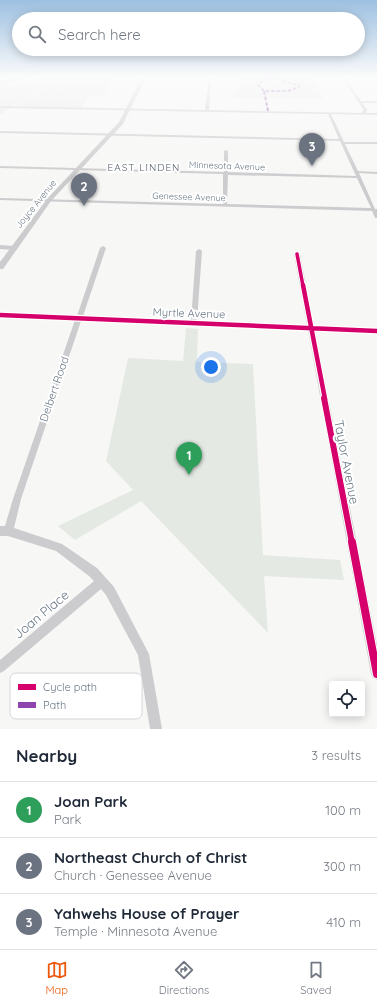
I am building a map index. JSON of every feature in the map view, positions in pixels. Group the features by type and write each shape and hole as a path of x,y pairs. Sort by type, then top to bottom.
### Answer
{"street":[{"name":"Joyce Avenue","path":"0,267 49,200 121,123 127,111"},
{"path":"208,111 377,114"},
{"path":"362,113 365,111"},
{"path":"329,113 377,217"},
{"path":"0,132 377,143"},
{"path":"225,206 226,151"},
{"name":"Minnesota Avenue","path":"0,167 226,174 358,175 377,173"},
{"name":"Genessee Avenue","path":"0,199 375,210"},
{"path":"0,247 14,248"},
{"name":"Delbert Road","path":"4,531 17,499 103,248"},
{"path":"194,324 199,251"},
{"name":"Taylor Avenue","path":"297,254 377,674"},
{"name":"Myrtle Avenue","path":"0,315 377,331"},
{"path":"4,531 59,547 93,572 110,592 143,654 156,729"},
{"name":"Joan Place","path":"0,667 101,582"}],"shaded area":[{"path":"0,111 5,111 0,115"},
{"path":"186,328 198,329 197,362 253,364 263,555 340,560 344,580 264,576 268,633 141,501 75,540 58,526 133,490 106,461 128,358 183,361"}],"cycle path":[{"path":"297,254 377,674"},
{"path":"0,315 377,331"}],"place":[{"name":"Yahwehs House of Prayer","path":"312,166"},
{"name":"Northeast Church of Christ","path":"84,206"},
{"name":"Joan Park","path":"189,475"}],"district":[{"name":"EAST LINDEN","path":"144,167"}]}
